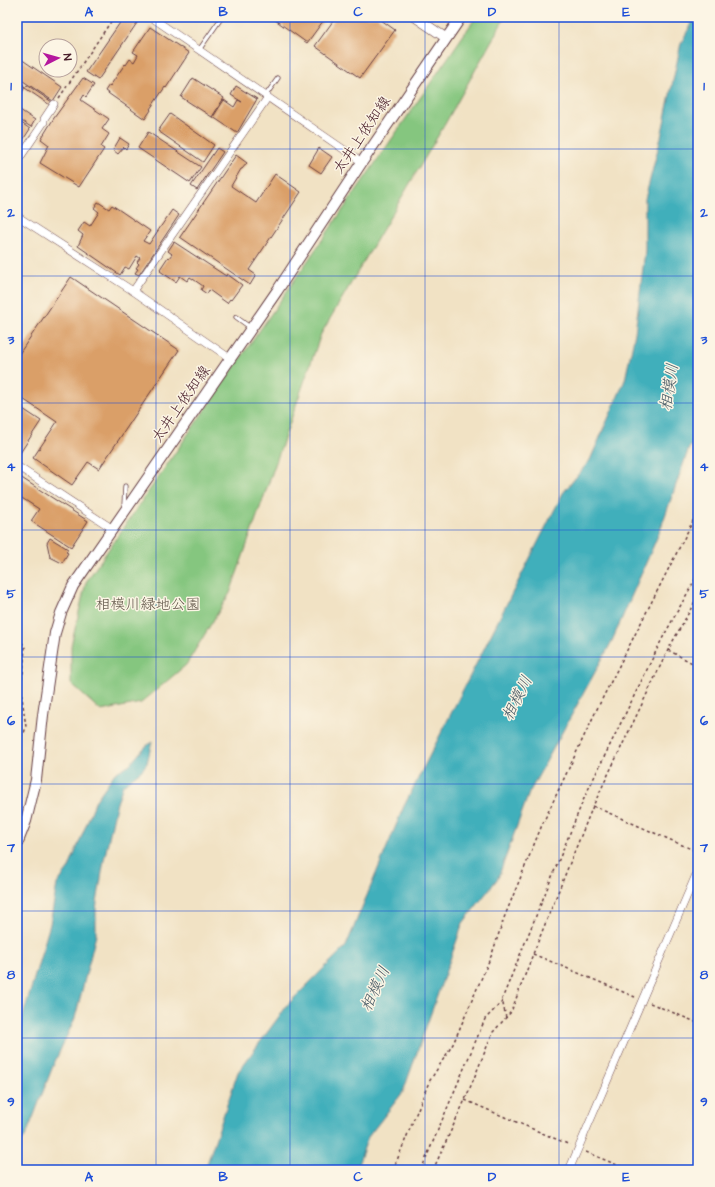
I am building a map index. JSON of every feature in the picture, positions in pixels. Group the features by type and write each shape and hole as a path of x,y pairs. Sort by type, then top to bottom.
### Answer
{"main road":[{"name":"太井上依知線","path":"17,844 22,820 36,780 43,715 55,633 61,613 73,586 231,359 362,162 461,17"}],"street":[{"path":"151,17 362,162"},
{"path":"415,17 446,38"},
{"path":"133,291 267,96"},
{"path":"17,162 44,122 44,119 54,104"},
{"path":"17,216 133,291 231,359"},
{"path":"17,466 113,529"},
{"path":"569,1170 698,870"}],"lane":[{"path":"199,50 222,17"},
{"path":"267,96 278,78"},
{"path":"236,317 252,328"},
{"path":"125,486 124,505 127,510"}],"path":[{"path":"54,104 114,17"},
{"path":"393,1170 429,1082 453,1044 486,968 504,918 542,825 596,711 698,511"},
{"path":"421,1170 485,1019 503,1001 585,796 662,639 698,574"},
{"path":"433,1170 465,1100 493,1032 511,1012 593,806 668,650 698,596"},
{"path":"17,638 25,646 23,674 20,683 26,727 24,733 17,741"},
{"path":"668,650 698,666"},
{"path":"593,806 698,852"},
{"path":"533,954 698,1023"},
{"path":"503,1001 506,1018"},
{"path":"465,1100 629,1170"}],"green space":[{"name":"相模川緑地公園","path":"476,17 505,17 445,124 321,334 230,593 186,665 141,703 101,711 71,684 71,646 86,582"}],"water":[{"name":"相模川","path":"695,17 698,17 698,438 689,448 659,533 612,641 529,793 498,878 463,923 403,1092 368,1137 356,1170 205,1170 238,1072 289,1003 346,946 404,806 563,493 590,460 625,380 635,333 645,251 645,199 661,137 681,43"},
{"path":"152,742 147,763 142,770 123,785 116,806 104,860 96,909 96,935 75,1018 53,1066 27,1133 17,1150 17,1043 23,1016 50,924 57,884 69,868 96,800 115,773 130,764 145,747"}],"building":[{"path":"124,17 135,17 139,20 98,80 86,72"},
{"path":"271,17 326,17 307,43"},
{"path":"336,17 377,17 395,30 360,78 315,46"},
{"path":"150,27 189,53 150,109 151,110 145,119 105,91 130,59 134,62 138,55 133,52"},
{"path":"18,57 38,71 38,78 49,78 62,87 53,101 17,77"},
{"path":"83,78 94,85 86,97 84,95 81,100 109,119 102,129 109,134 101,147 104,149 79,187 40,163 49,145 41,139 54,118"},
{"path":"193,78 224,98 212,117 181,97"},
{"path":"17,80 25,87 19,97 17,95"},
{"path":"27,85 52,102 50,105 25,88"},
{"path":"236,86 257,99 237,133 213,117 224,100 234,107 238,100 242,102 231,95"},
{"path":"17,108 35,120 31,127 17,118"},
{"path":"170,114 214,145 203,162 158,131"},
{"path":"17,120 30,129 17,149"},
{"path":"148,132 201,167 190,183 138,148"},
{"path":"120,138 129,144 126,149 124,147 118,154 113,150"},
{"path":"217,148 223,152 197,190 191,186"},
{"path":"319,148 332,157 321,173 309,165"},
{"path":"236,155 247,163 241,169 231,186 256,203 275,174 301,192 249,270 256,275 250,285 180,237"},
{"path":"98,202 109,209 112,205 150,231 143,241 149,244 172,210 179,215 139,275 135,273 139,264 137,262 140,258 137,256 129,269 125,267 120,275 78,246 83,235 78,231 84,222 90,226 99,212 94,208"},
{"path":"174,242 226,276 227,274 242,285 231,300 230,299 227,303 209,290 207,294 201,290 203,286 190,277 187,281 180,276 176,282 160,271 168,257 169,258 172,254 168,251"},
{"path":"71,277 179,350 99,469 88,462 72,485 33,458 57,422 17,395 17,357"},
{"path":"17,405 41,421 20,453 17,449"},
{"path":"17,475 88,521 71,547 31,521 39,509 17,495"},
{"path":"50,538 68,549 66,552 68,553 62,563 50,557 47,543"}]}
